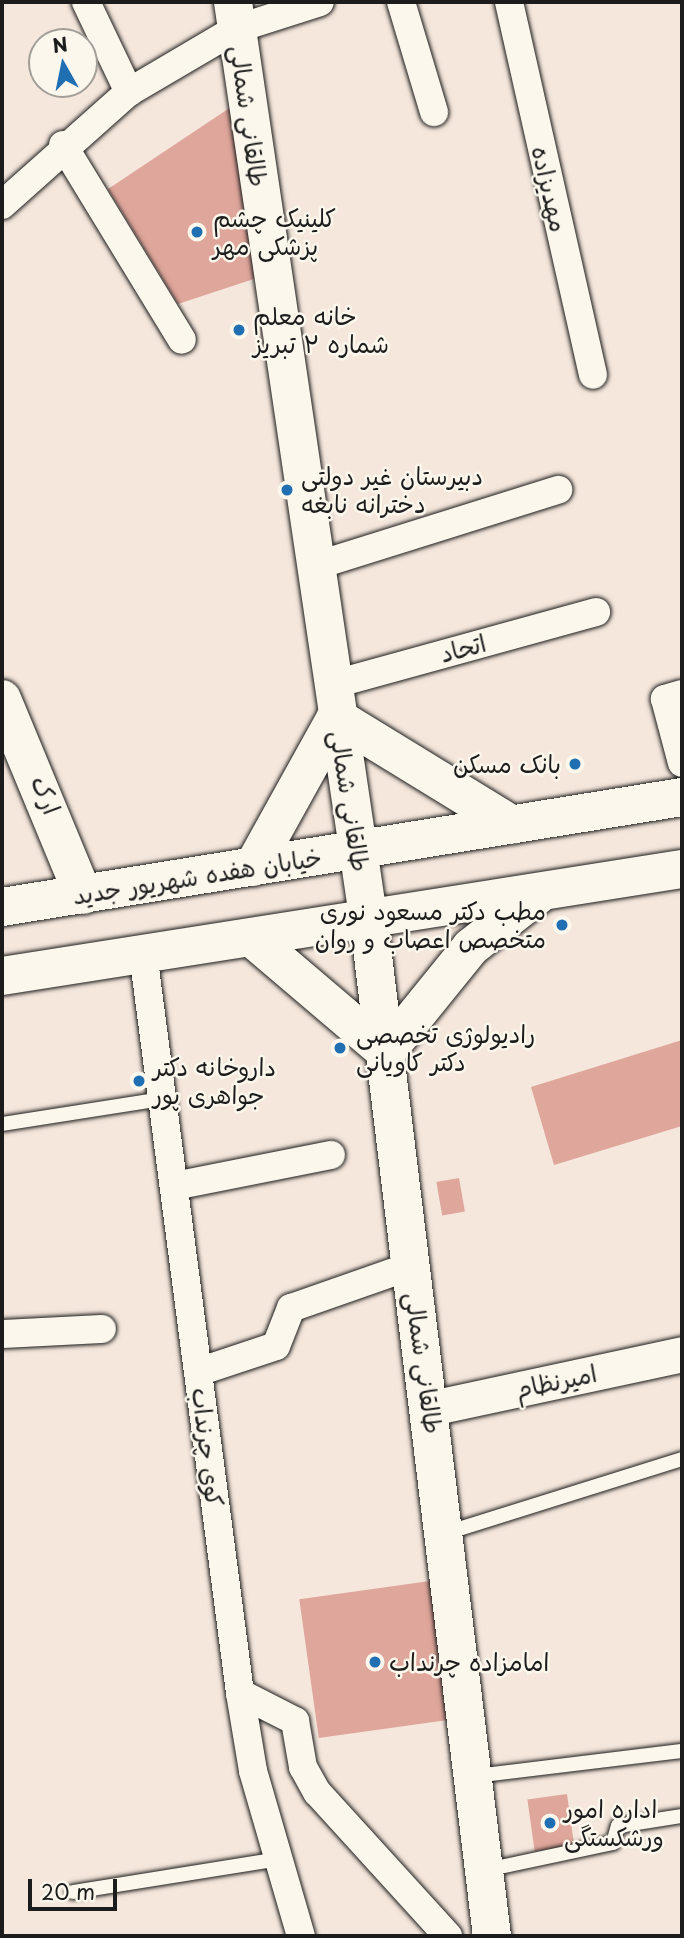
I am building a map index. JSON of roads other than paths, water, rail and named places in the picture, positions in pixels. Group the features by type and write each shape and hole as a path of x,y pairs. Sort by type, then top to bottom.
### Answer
{"main road":[{"name":"طالقانی شمالی","path":"235,15 334,701 369,923 431,1408 492,1936"},
{"name":"ارک","path":"2,699 83,895"},
{"path":"253,867 334,701 512,825"},
{"name":"خیابان هفده شهریور جدید","path":"2,908 682,797"},
{"path":"2,976 143,953 369,923 542,891 682,869"},
{"path":"252,938 386,1052 471,947 542,891"}],"street":[{"path":"86,2 129,92"},
{"path":"2,205 63,145 129,92 235,15 320,2"},
{"path":"401,2 434,112"},
{"name":"مهدیزاده","path":"509,2 593,375"},
{"path":"63,145 182,340"},
{"path":"315,566 558,490"},
{"name":"اتحاد","path":"334,701 596,612"},
{"path":"682,694 665,699 682,763"},
{"name":"کوی چرنداب","path":"143,953 240,1693 253,1772 301,1936"},
{"path":"174,1186 331,1155"},
{"path":"198,1371 276,1346 291,1308 411,1266"},
{"path":"2,1334 102,1329"},
{"name":"امیرنظام","path":"431,1408 682,1354"},
{"path":"240,1693 295,1721 303,1766 317,1792 448,1936"}],"lane":[{"path":"2,1124 162,1099"},
{"path":"445,1533 682,1459"},
{"path":"475,1776 682,1751"},
{"path":"485,1870 613,1843 618,1826 682,1816"},
{"path":"73,1892 278,1859"}],"place":[{"name":"کلینیک چشم پزشکی مهر","path":"197,232"},
{"name":"خانه معلم شماره ۲ تبریز","path":"239,330"},
{"name":"دبیرستان غیر دولتی دخترانه نابغه","path":"287,490"},
{"name":"بانک مسکن","path":"575,764"},
{"name":"مطب دکتر مسعود نوری متخصص اعصاب و روان","path":"562,925"},
{"name":"رادیولوژی تخصصی دکتر کاویانی","path":"340,1048"},
{"name":"داروخانه دکتر جواهری پور","path":"139,1081"},
{"name":"امامزاده چرنداب","path":"375,1662"},
{"name":"اداره امور ورشکستگی","path":"550,1823"}]}
